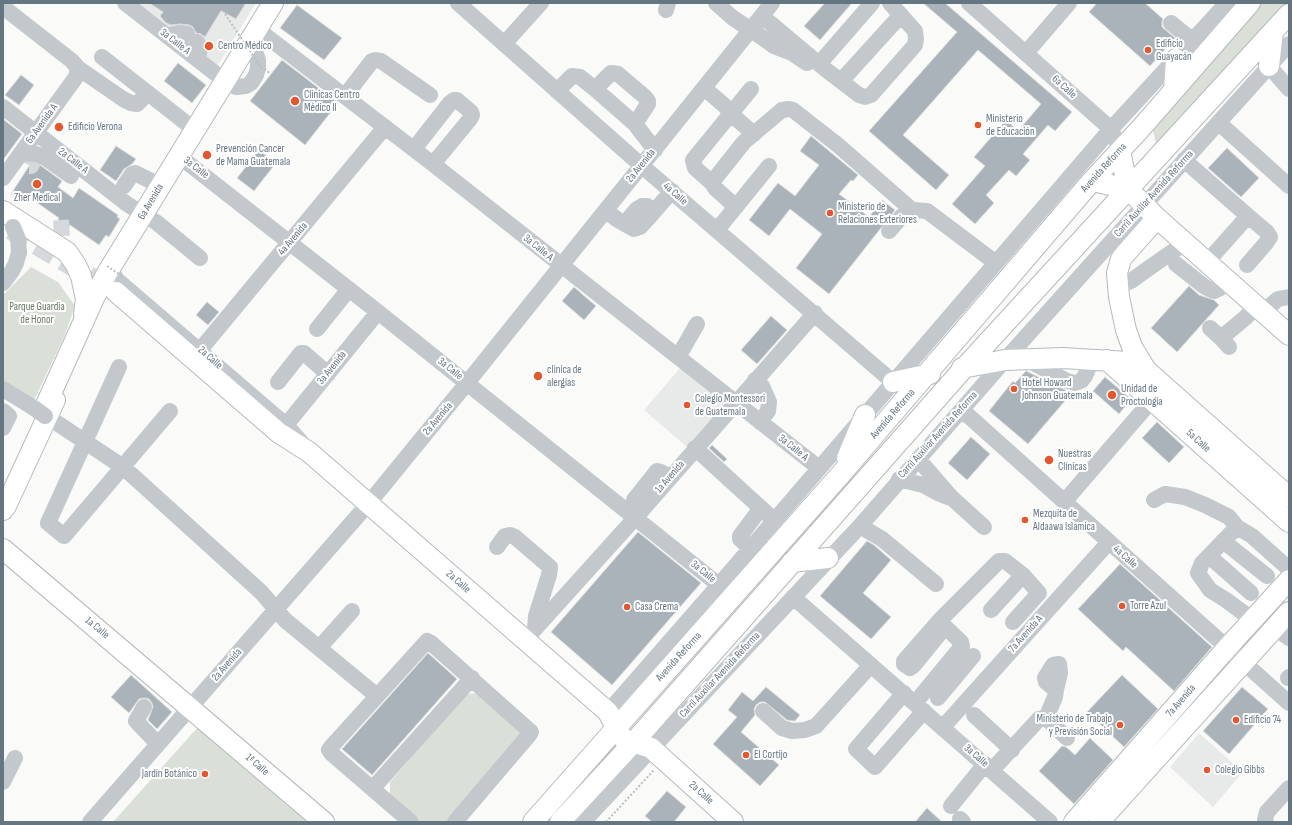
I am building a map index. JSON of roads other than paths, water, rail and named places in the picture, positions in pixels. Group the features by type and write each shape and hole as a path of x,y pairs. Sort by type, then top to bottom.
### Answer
{"main road":[{"name":"6a Avenida","path":"41,414 95,296 114,275 143,214 273,3"},
{"name":"Avenida Reforma","path":"533,822 617,718 841,474 1093,180 1250,3"},
{"name":"Avenida Reforma","path":"560,822 642,740 792,562 964,368 1289,14"},
{"path":"1269,66 1273,32"},
{"path":"1174,90 1176,59"},
{"name":"6a Calle","path":"1120,151 1128,190"},
{"path":"1093,180 1128,190 1289,335"},
{"name":"5a Calle","path":"1150,211 1121,259 1117,273 1117,287 1129,341 1146,370 1289,497"},
{"path":"7,221 67,252 76,265 81,276 86,300 78,333"},
{"path":"4,502 6,506 41,414 108,282 114,275"},
{"name":"2a Calle","path":"114,275 279,433 309,452 530,635 617,718 620,736 624,739 642,740 732,822"},
{"name":"5a Calle","path":"893,382 1004,360 1064,358 1128,362 1146,370"},
{"name":"5a Calle","path":"1098,360 1152,400 1289,522"},
{"path":"841,474 865,415"},
{"name":"1a Calle","path":"3,549 190,707"},
{"path":"792,562 828,558"},
{"name":"7a Avenida","path":"1099,822 1235,655 1253,620 1289,580"},
{"name":"7a Avenida","path":"1074,822 1235,655 1282,633 1289,612"},
{"name":"1ª Calle","path":"190,707 324,822"}],"street":[{"name":"3a Calle A","path":"125,3 225,81"},
{"name":"4a Calle","path":"458,3 642,166 815,313 893,382"},
{"path":"504,44 541,3"},
{"path":"716,3 750,30 774,46 792,53 814,66 822,66"},
{"name":"2a Avenida","path":"90,822 369,503 467,384 772,3"},
{"path":"822,66 872,3"},
{"path":"762,16 841,81 859,95 865,97 871,95 915,45 916,31 890,3"},
{"name":"6a Calle","path":"969,3 1111,129 1120,151"},
{"path":"1026,53 1069,3"},
{"path":"617,718 719,585 818,468 1111,129 1227,3"},
{"path":"3,7 72,61 78,68 131,103 137,104 148,93"},
{"path":"841,81 901,15"},
{"path":"1171,23 1193,41"},
{"path":"167,36 179,32 192,38 200,47 198,60"},
{"name":"3a Calle A","path":"252,36 346,96 818,468"},
{"name":"Carril Auxiliar Avenida Reforma","path":"583,822 642,740 794,597 828,558 860,526 899,479 962,410 1004,360 1150,211 1184,160 1289,44"},
{"path":"102,57 195,130"},
{"path":"346,96 372,62 376,60 380,61 430,95"},
{"path":"1269,66 1289,88"},
{"name":"6a Avenida A","path":"7,172 28,158 36,133 76,77 78,68"},
{"path":"594,89 614,72 645,97 648,104 635,124"},
{"path":"558,91 572,76 576,76 594,89 635,124 655,150"},
{"path":"736,207 695,168 693,160 751,88"},
{"path":"701,91 725,106 731,114 754,134"},
{"path":"414,149 450,102 457,100 471,112 472,115 433,164"},
{"name":"2a Calle A","path":"3,107 127,204 156,222 200,258"},
{"path":"712,183 744,142 782,110 789,109 793,110 840,146 912,210"},
{"path":"1219,123 1289,186"},
{"name":"4a Avenida","path":"200,350 385,127"},
{"name":"3a Calle","path":"179,156 349,288 719,585"},
{"path":"28,158 44,157 71,176"},
{"path":"1184,160 1268,232 1270,237 1266,243 1246,264"},
{"path":"717,230 769,166"},
{"path":"124,186 132,174 135,173 151,181 159,188"},
{"path":"606,211 624,224 634,229 640,227 672,191"},
{"path":"889,230 902,216 912,210 926,211 996,263"},
{"path":"1207,262 1248,216"},
{"path":"3,283 12,271 19,252 18,239 7,221"},
{"path":"1117,287 1130,281 1185,242"},
{"path":"1176,264 1205,287 1214,291 1228,281"},
{"name":"2a Calle","path":"114,275 116,279 286,424 309,452"},
{"path":"317,330 349,288"},
{"path":"1220,338 1245,318 1260,309 1278,299 1289,297"},
{"name":"3a Avenida","path":"286,424 378,312"},
{"name":"1a Avenida","path":"634,516 634,500 657,471 670,478 815,313"},
{"path":"678,357 698,324"},
{"path":"278,382 301,353 304,353 328,374"},
{"path":"119,366 48,523 64,536 170,411"},
{"path":"755,380 762,386 769,402 768,411 760,422"},
{"path":"3,389 123,467 261,592 285,620 377,696"},
{"path":"1064,502 1152,400"},
{"name":"4a Calle","path":"962,410 1289,703"},
{"path":"3,411 9,416 3,428"},
{"path":"695,448 774,520"},
{"path":"918,459 952,498 984,527"},
{"path":"899,479 924,485 938,494 952,498"},
{"path":"1154,500 1165,494 1185,497 1229,517 1237,527 1252,536 1289,569"},
{"path":"750,548 740,539 740,536 761,508"},
{"path":"530,635 634,516"},
{"path":"860,526 882,539 936,584"},
{"path":"1237,527 1202,563 1198,573 1210,590 1253,620"},
{"path":"496,547 505,536 510,535 550,567 530,635"},
{"path":"1222,541 1267,576"},
{"name":"7a Avenida A","path":"943,727 1108,542"},
{"path":"1209,556 1251,593"},
{"path":"992,672 968,651 961,642 942,624 999,562 1005,561 1023,575 1039,593 1013,622"},
{"path":"3,564 12,564 26,568"},
{"path":"991,610 1023,575"},
{"path":"1084,822 1235,655 1289,592"},
{"name":"3a Calle","path":"794,597 1050,822"},
{"path":"318,648 352,611"},
{"path":"411,822 329,750 427,641 472,678 531,732 455,822"},
{"path":"938,698 968,651"},
{"path":"915,702 968,651"},
{"path":"763,711 782,728 792,731 805,730 816,726 871,664"},
{"path":"373,788 472,678"},
{"path":"1046,718 1055,697 1056,690"},
{"path":"144,707 136,721 158,744"},
{"path":"974,716 1012,750"},
{"path":"1046,718 1067,738"},
{"path":"958,816 988,767 1012,750 1039,719 1046,718"},
{"path":"3,782 15,758"},
{"path":"1266,822 1267,812 1289,788"}],"tunnel":[{"path":"29,166 31,166 33,160"},
{"path":"61,220 63,257"},
{"path":"11,230 116,292"}],"place":[{"name":"Centro Médico","path":"209,46"},
{"name":"Edificio Guayacán","path":"1148,50"},
{"name":"Clínicas Centro Médico II","path":"295,101"},
{"name":"Ministerio de Educación","path":"978,125"},
{"name":"Edificio Verona","path":"59,127"},
{"name":"Prevención Cancer de Mama Guatemala","path":"207,155"},
{"name":"Zher Medical","path":"37,184"},
{"name":"Ministerio de Relaciones Exteriores","path":"830,213"},
{"name":"clinica de alergias","path":"538,376"},
{"name":"Hotel Howard Johnson Guatemala","path":"1014,389"},
{"name":"Unidad de Proctologia","path":"1112,395"},
{"name":"Colegio Montessori de Guatemala","path":"687,405"},
{"name":"Nuestras Clínicas","path":"1049,460"},
{"name":"Mezquita de Aldaawa Islamica","path":"1025,520"},
{"name":"Torre Azul","path":"1122,606"},
{"name":"Casa Crema","path":"627,607"},
{"name":"Edificio 74","path":"1236,720"},
{"name":"Ministerio de Trabajo y Previsión Social","path":"1120,725"},
{"name":"El Cortijo","path":"746,755"},
{"name":"Colegio Gibbs","path":"1207,770"},
{"name":"Jardín Botánico","path":"205,774"}],"park label":[{"name":"Parque Guardia de Honor","path":"37,313"}]}
